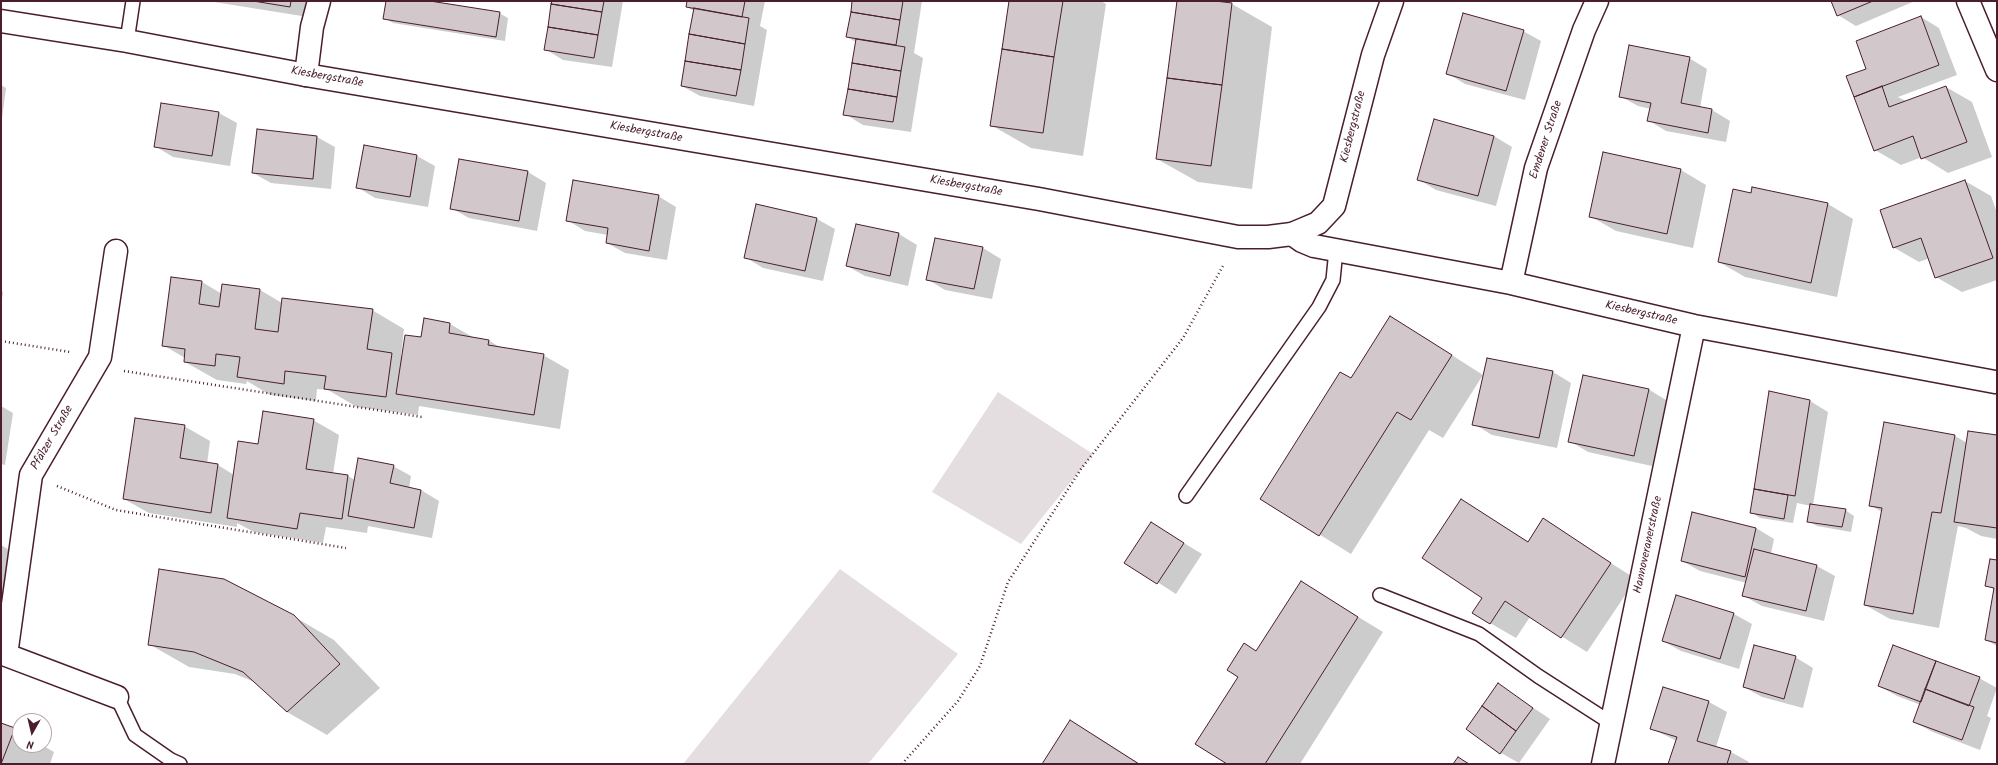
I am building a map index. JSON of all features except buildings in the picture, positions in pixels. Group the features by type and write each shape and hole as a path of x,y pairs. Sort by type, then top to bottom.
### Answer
{"street":[{"path":"306,75 312,27 319,1"},
{"name":"Kiesbergstraße","path":"1,21 127,41 306,75 1039,199 1238,237 1268,237 1292,234 1318,222 1334,206 1373,55 1392,1"},
{"name":"Emdener Straße","path":"1511,283 1536,168 1584,30 1597,1"},
{"path":"1968,1 1997,70"},
{"name":"Kiesbergstraße","path":"1292,234 1302,241 1314,246 1511,283 1694,326 1995,382"},
{"name":"Pfälzer Straße","path":"4,654 31,475 100,357 116,251"},
{"name":"Hannoveranerstraße","path":"1602,764 1694,326"},
{"path":"4,654 117,697"}],"lane":[{"path":"127,41 133,1"},
{"path":"1186,496 1319,307 1333,280 1336,250"},
{"path":"1380,595 1479,634 1538,676 1611,722"},
{"path":"117,697 135,735 170,760 180,764"}],"path":[{"path":"902,764 958,701 977,672 1008,582 1081,469 1183,338 1238,237"},
{"path":"1,341 100,357 120,370 422,417"},
{"path":"31,475 116,510 346,548"}],"shaded area":[{"path":"998,392 1093,454 1021,544 932,492"},
{"path":"840,569 958,654 868,764 683,764"}]}
